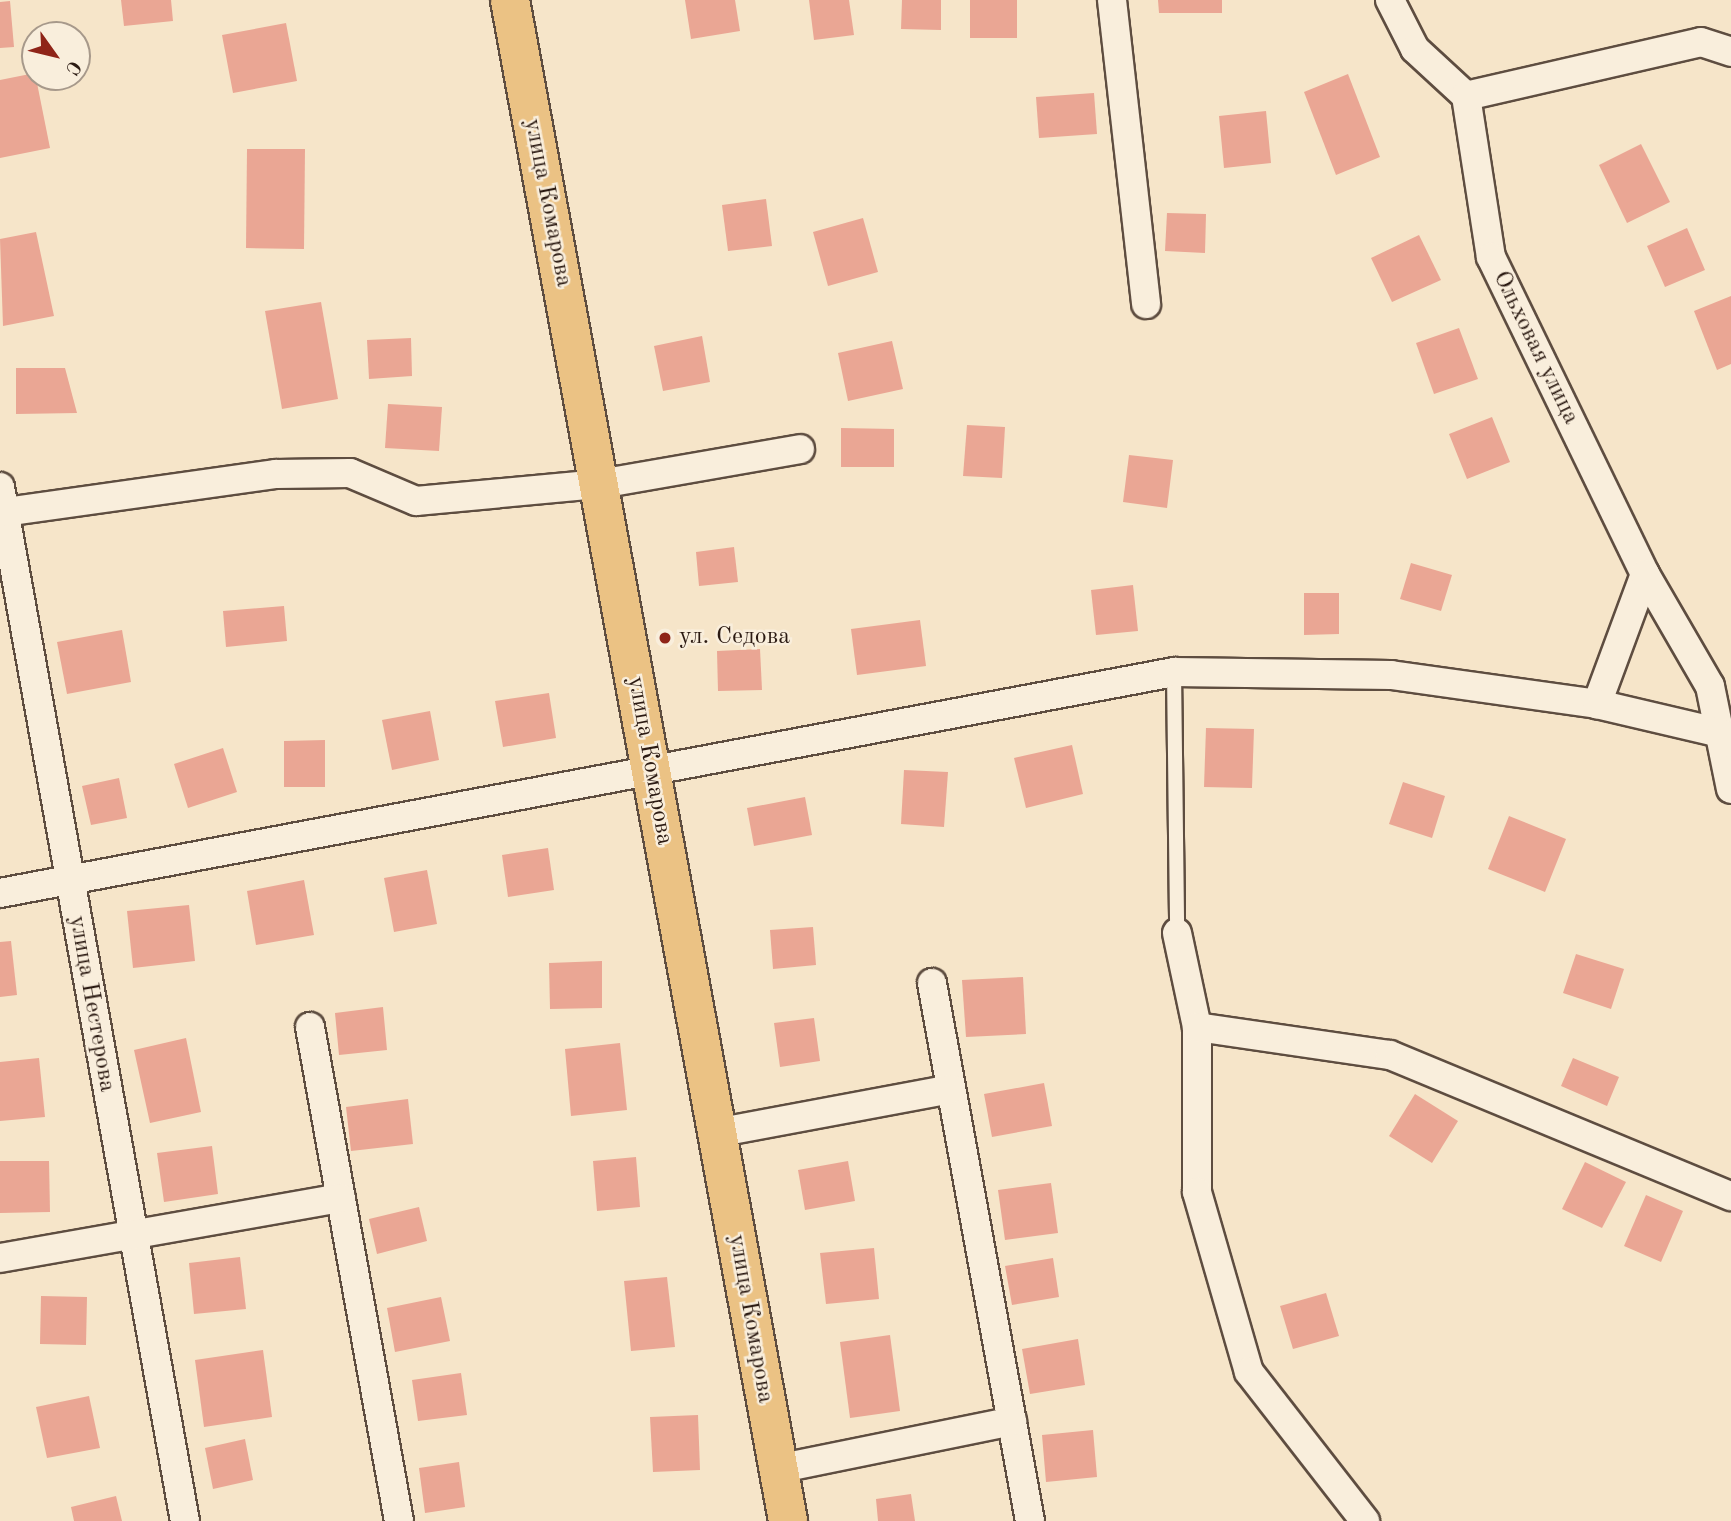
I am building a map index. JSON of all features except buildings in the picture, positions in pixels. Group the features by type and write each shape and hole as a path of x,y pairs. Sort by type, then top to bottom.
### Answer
{"main road":[{"name":"улица Комарова","path":"513,0 788,1521"}],"street":[{"path":"1112,0 1146,304"},
{"path":"1390,0 1415,49 1466,96 1701,42 1731,52"},
{"name":"Ольховая улица","path":"1466,96 1491,257 1645,575 1696,653 1726,738 1731,789"},
{"path":"3,500 276,474 350,473 416,501 600,484 800,449"},
{"name":"улица Нестерова","path":"3,500 68,880 186,1521"},
{"path":"1597,704 1645,575"},
{"path":"0,893 651,774 1174,672 1391,675 1597,704 1726,738"},
{"path":"1177,933 1197,1027 1197,1192 1249,1372 1366,1521"},
{"path":"932,983 1030,1521"},
{"path":"310,1027 399,1521"},
{"path":"1197,1027 1390,1055 1731,1196"},
{"path":"716,1133 951,1088"},
{"path":"0,1258 133,1237 341,1198"},
{"path":"777,1469 1012,1421"}],"lane":[{"path":"1174,672 1177,933"}],"place":[{"name":"ул. Седова","path":"665,638"}]}
